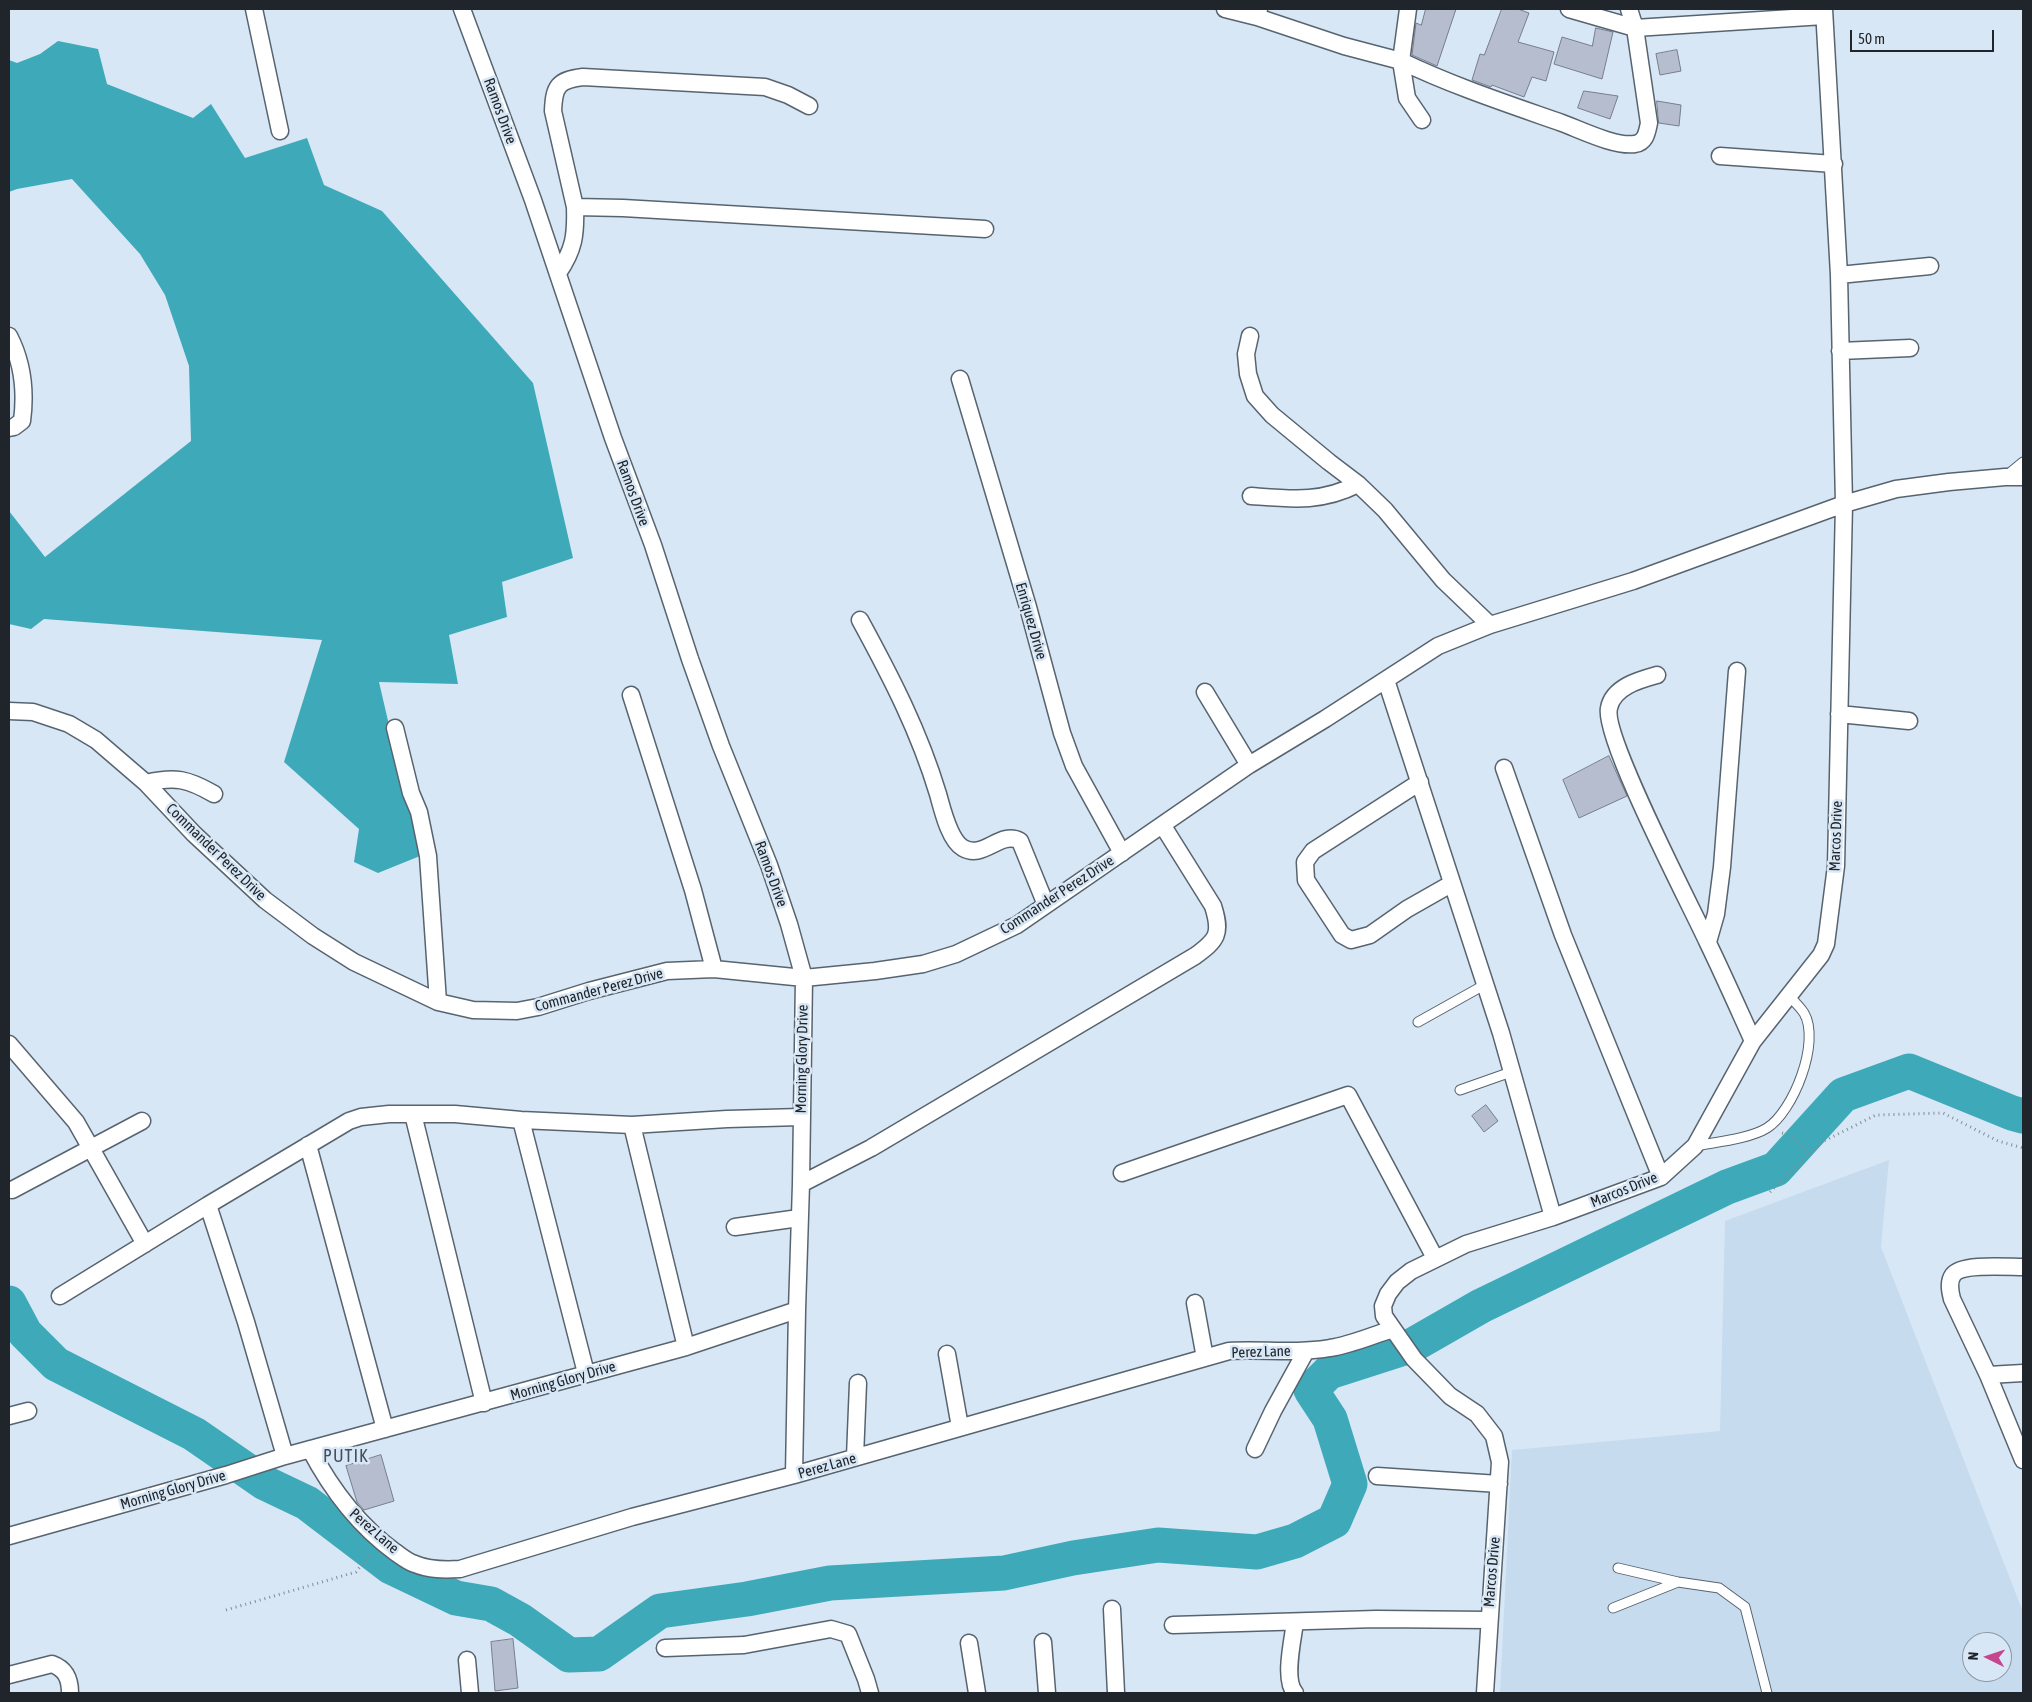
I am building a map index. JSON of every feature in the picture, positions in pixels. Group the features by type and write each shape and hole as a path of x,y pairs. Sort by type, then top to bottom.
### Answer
{"street":[{"path":"254,9 280,131"},
{"name":"Ramos Drive","path":"462,9 558,273 613,438 653,546 721,746 769,865 789,924 804,978"},
{"path":"1225,9 1258,13 1344,46 1401,61 1456,85 1593,134 1624,144 1635,144 1641,142 1646,135 1648,123 1635,28 1630,9"},
{"path":"1408,9 1401,61 1407,98 1422,120"},
{"path":"1569,9 1635,28 1824,12"},
{"name":"Marcos Drive","path":"1484,1693 1500,1462 1494,1436 1477,1414 1450,1396 1414,1359 1384,1316 1384,1306 1388,1294 1397,1282 1410,1271 1466,1244 1553,1217 1660,1177 1695,1146 1723,1092 1753,1041 1821,955 1828,932 1836,866 1844,504 1839,275 1824,12"},
{"path":"558,273 569,257 574,240 575,207 554,110 556,87 568,78 583,77 765,87 788,95 809,106"},
{"path":"1720,156 1834,164"},
{"path":"575,207 623,208 985,229"},
{"path":"1839,275 1930,266"},
{"path":"9,336 21,369 25,391 22,421 9,428"},
{"path":"1250,336 1246,354 1248,374 1255,396 1272,414 1358,484 1385,510 1442,580 1490,625"},
{"path":"1840,351 1910,348"},
{"name":"Enriquez Drive","path":"960,379 1028,607 1062,733 1074,766 1122,853"},
{"name":"Commander Perez Drive","path":"9,711 33,712 69,724 96,740 146,783 194,834 258,893 313,936 354,962 438,1002 473,1010 517,1011 538,1007 589,991 667,971 714,969 804,978 875,971 932,962 956,954 1017,925 1249,765 1438,646 1490,625 1633,581 1844,504 1896,489 2005,477 2023,477"},
{"path":"1251,496 1314,499 1346,490 1358,484"},
{"path":"860,620 901,697 928,759 950,831 956,843 962,848 977,851 1009,838 1020,841 1046,905"},
{"path":"1708,942 1716,914 1722,867 1738,672"},
{"path":"1657,675 1636,681 1620,690 1609,708 1610,723 1638,795 1753,1041"},
{"path":"1386,680 1451,884 1486,984 1553,1217"},
{"path":"1205,692 1249,765"},
{"path":"631,694 693,890 714,969"},
{"path":"1839,714 1909,720"},
{"path":"395,728 411,793 419,812 428,856 438,1002"},
{"path":"1504,768 1563,936 1660,1177"},
{"path":"146,783 162,779 178,779 194,783 214,794"},
{"path":"1420,782 1313,851 1305,862 1306,880 1342,935 1352,940 1370,935 1407,909 1451,884"},
{"path":"801,1184 872,1148 1194,956 1211,944 1218,933 1218,920 1213,906 1163,826"},
{"name":"Morning Glory Drive","path":"9,1536 226,1475 310,1449 686,1347 796,1310 801,1184 804,978"},
{"path":"12,1055 76,1122 145,1244"},
{"path":"1122,1173 1348,1095 1435,1258"},
{"path":"60,1296 308,1145 349,1121 361,1117 389,1114 455,1114 521,1120 632,1125 727,1119 801,1117"},
{"path":"413,1114 484,1403"},
{"path":"521,1120 586,1374"},
{"path":"12,1190 142,1121"},
{"path":"632,1125 686,1347"},
{"path":"308,1145 385,1430"},
{"path":"208,1205 246,1322 285,1456"},
{"path":"735,1227 799,1218"},
{"path":"2023,1267 1961,1268 1953,1275 1950,1286 1952,1299 1988,1375 2023,1460"},
{"path":"1195,1303 1205,1358"},
{"path":"794,1475 796,1310"},
{"name":"Perez Lane","path":"310,1449 348,1509 380,1541 414,1564 439,1570 460,1569 632,1517 794,1475 1229,1351 1306,1351 1332,1348 1396,1332"},
{"path":"1255,1449 1273,1411 1306,1351"},
{"path":"947,1354 960,1427"},
{"path":"1988,1375 2023,1373"},
{"path":"855,1458 858,1383"},
{"path":"9,1416 28,1411"},
{"path":"1377,1476 1499,1484"},
{"path":"1112,1609 1116,1693"},
{"path":"1173,1624 1376,1619 1488,1620"},
{"path":"1295,1693 1292,1691 1289,1677 1296,1622"},
{"path":"665,1648 744,1645 831,1629 848,1634 870,1693"},
{"path":"1043,1642 1047,1693"},
{"path":"969,1643 977,1693"},
{"path":"467,1660 470,1693"},
{"path":"9,1675 52,1664 59,1666 66,1673 70,1693"}],"lane":[{"path":"2005,477 2023,462"},
{"path":"1418,1022 1486,984"},
{"path":"1695,1146 1749,1135 1767,1128 1783,1114 1796,1089 1809,1042 1805,1014 1789,996"},
{"path":"1460,1090 1512,1072"},
{"path":"1618,1568 1678,1582 1719,1588 1745,1607 1767,1693"},
{"path":"1613,1608 1678,1582"}],"path":[{"path":"1770,1192 1822,1142 1876,1115 1943,1113 1998,1141 2023,1148"},
{"path":"1790,1135 1809,1155"},
{"path":"226,1610 356,1572 371,1551"}],"shaded area":[{"path":"1889,1160 1881,1247 2023,1612 2023,1693 1500,1693 1512,1450 1720,1431 1725,1221"}],"water":[{"path":"58,41 98,49 107,84 193,118 211,104 245,158 307,138 324,185 382,211 533,383 573,558 502,582 507,617 449,635 458,684 379,682 402,781 403,796 416,821 420,856 378,873 354,862 359,829 284,762 322,640 44,619 31,629 9,624 9,511 45,557 191,441 189,366 165,295 140,254 72,179 9,192 9,60 17,63 40,54"}],"building":[{"path":"1426,9 1456,9 1437,66 1412,55 1416,23 1421,25"},
{"path":"1502,9 1518,9 1529,13 1518,42 1554,52 1546,81 1532,77 1524,97 1472,80 1480,54 1484,55"},
{"path":"1596,28 1613,32 1602,79 1554,64 1562,37 1592,46"},
{"path":"1677,50 1681,71 1660,75 1656,54"},
{"path":"1584,91 1618,96 1610,119 1578,108"},
{"path":"1657,101 1681,105 1679,126 1659,123"},
{"path":"1609,756 1627,796 1579,818 1563,780"},
{"path":"1486,1105 1498,1121 1484,1132 1472,1116"},
{"path":"381,1455 394,1501 364,1510 357,1502 346,1466"},
{"path":"513,1639 518,1688 495,1691 491,1642"}],"waterway":[{"path":"9,1303 25,1333 56,1364 194,1434 265,1483 307,1503 391,1567 456,1598 491,1604 520,1620 569,1655 599,1654 660,1611 747,1599 830,1583 1004,1573 1073,1558 1158,1545 1257,1552 1295,1541 1334,1521 1350,1484 1330,1419 1311,1390 1329,1372 1413,1345 1481,1306 1727,1187 1776,1169 1843,1095 1909,1071 2023,1116"}],"district":[{"name":"PUTIK","path":"346,1456"}]}
